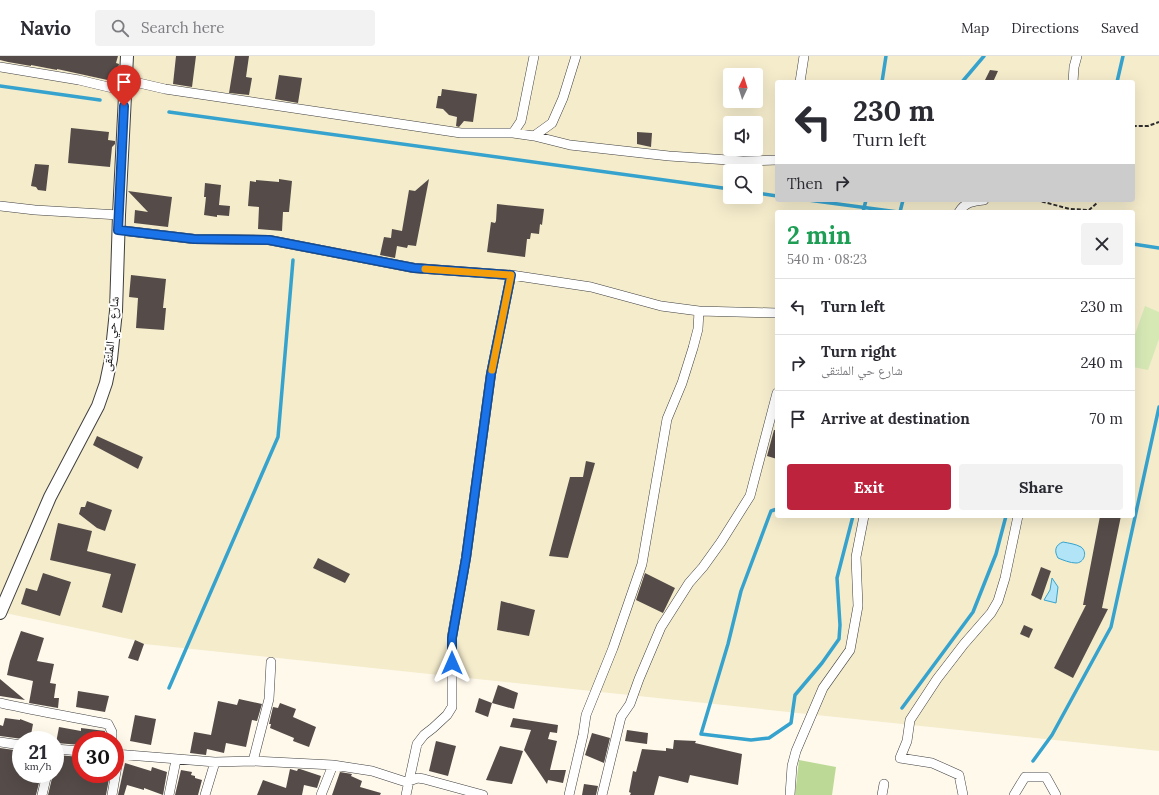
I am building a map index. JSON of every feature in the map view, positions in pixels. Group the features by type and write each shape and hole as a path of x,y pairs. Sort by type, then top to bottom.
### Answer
{"street":[{"name":"شارع حي الملتقى","path":"0,613 50,497 98,406 106,383 111,359 116,311 118,230 127,56"},
{"path":"513,133 521,121 534,56"},
{"path":"534,136 552,123 563,98 576,56"},
{"path":"800,80 804,56"},
{"path":"1073,80 1074,67 1077,56"},
{"path":"0,67 79,80 165,89 461,133 513,133 534,136 570,145 668,156 743,162 775,160"},
{"path":"960,210 970,202"},
{"path":"0,206 61,212 119,215"},
{"path":"118,230 194,239 269,240 414,268 511,275 591,287 661,306 699,311 775,313"},
{"path":"406,795 417,744 424,735 447,715 452,707 452,638 466,558 491,374 511,275"},
{"path":"569,795 583,735 586,715 642,564 667,419 682,383 693,348 698,329 699,311"},
{"path":"602,795 621,717 630,704 661,627 689,583 721,542 750,496 775,401"},
{"path":"790,795 792,766 796,751 823,688 850,650 858,606 856,558 864,518"},
{"path":"963,795 959,775 932,762 900,758 907,741 910,720 937,679 964,644 991,613 998,600 1005,578 1018,518"},
{"path":"253,761 269,699 271,662"},
{"path":"0,703 108,724 112,731"},
{"path":"0,742 12,744"},
{"path":"124,754 176,760 215,762 253,761 334,765 372,771 402,781 409,782 418,778 424,779 483,795"},
{"path":"169,795 176,760"},
{"path":"205,795 215,762"},
{"path":"321,795 334,765"},
{"path":"1014,795 1025,777 1046,777 1056,795"},
{"path":"42,795 45,783"},
{"path":"112,795 113,783"},
{"path":"882,795 884,784"}],"path":[{"path":"1135,126 1148,126 1159,122"},
{"path":"1044,202 1070,209 1089,210 1097,202"}],"shaded area":[{"path":"0,56 1159,56 1159,751 144,644 134,640 0,612"}],"green space":[{"path":"1145,306 1159,312 1159,339 1148,370 1135,367 1135,334"},
{"path":"799,760 836,767 832,795 795,795"}],"water":[{"path":"1063,542 1077,545 1083,549 1085,554 1079,563 1058,558 1056,548"},
{"path":"1052,578 1058,587 1056,603 1044,600 1050,590"}],"building":[{"path":"0,56 118,56 116,63 119,64 117,73 112,81 57,69 8,62 0,60"},
{"path":"176,56 196,56 192,87 173,84"},
{"path":"235,56 249,56 246,77 252,78 249,95 229,93"},
{"path":"990,70 998,71 994,80 985,80"},
{"path":"279,75 302,78 298,103 275,99"},
{"path":"442,89 477,94 473,122 464,121 459,127 456,126 457,117 449,115 443,109 436,108 438,96 441,96"},
{"path":"71,128 109,132 108,140 115,141 115,144 112,147 110,167 68,163"},
{"path":"637,132 652,133 651,147 637,144"},
{"path":"35,164 49,165 46,191 38,190 36,187 31,186"},
{"path":"279,179 292,181 289,212 283,212 282,231 258,229 259,207 248,206 250,181 256,182 256,180 279,182"},
{"path":"429,179 416,246 408,245 407,248 397,246 395,258 380,255 384,237 391,238 392,229 402,231 409,190 415,191"},
{"path":"205,183 221,185 219,205 230,206 229,216 217,215 217,217 204,215 206,197 204,197"},
{"path":"128,191 172,197 168,227 134,223 135,210 148,212"},
{"path":"497,204 544,209 539,234 531,233 530,239 527,239 525,257 487,252 491,222 495,223 496,221"},
{"path":"131,275 166,279 163,308 166,308 164,330 136,328 138,298 129,297"},
{"path":"774,430 775,430 775,458 767,456"},
{"path":"97,436 143,457 138,469 93,445"},
{"path":"586,461 595,463 568,558 549,556 570,477 583,477"},
{"path":"87,501 112,510 105,531 97,528 79,514 81,507 85,507"},
{"path":"1100,518 1121,518 1102,608 1108,609 1073,678 1054,668 1086,605 1083,605"},
{"path":"58,523 92,531 87,551 136,564 122,613 102,607 111,574 50,560"},
{"path":"318,558 350,574 345,583 313,568"},
{"path":"1041,567 1051,571 1041,600 1031,595"},
{"path":"43,573 71,582 60,616 21,604 26,588 37,591"},
{"path":"645,573 675,588 663,613 636,600"},
{"path":"501,601 535,610 529,636 497,630"},
{"path":"1024,625 1033,629 1029,638 1020,634"},
{"path":"21,631 44,638 37,661 54,664 50,683 56,684 54,698 59,698 58,708 29,703 33,681 7,675 10,661"},
{"path":"135,640 144,644 138,661 128,658"},
{"path":"0,679 25,700 0,696"},
{"path":"498,685 518,693 514,709 492,703"},
{"path":"78,691 109,696 105,712 76,707"},
{"path":"479,698 492,703 488,717 475,712"},
{"path":"239,699 262,704 257,721 252,720 246,747 226,743 224,753 207,749 206,755 190,753 194,732 211,735 218,701 237,705"},
{"path":"280,703 296,709 293,717 316,727 309,747 293,741 294,738 270,728 271,724 269,724 273,707 278,708"},
{"path":"135,715 156,719 151,745 130,741"},
{"path":"5,718 20,719 33,724 32,731 12,731 12,738 0,736 0,725 3,726"},
{"path":"513,718 558,725 557,733 550,732 548,739 557,741 550,770 566,770 563,783 548,780 547,784 524,750 531,730 510,727"},
{"path":"59,727 81,731 72,731 72,744 64,744 64,731 58,731"},
{"path":"81,728 105,731 81,731"},
{"path":"627,730 648,733 647,744 625,741"},
{"path":"592,733 610,738 604,763 585,755"},
{"path":"674,740 696,741 695,743 742,754 738,785 690,775 688,783 659,776 654,795 630,795 631,793 629,792 633,771 636,772 642,749 666,751 666,748 673,749"},
{"path":"436,741 456,746 448,776 429,771"},
{"path":"500,746 523,751 512,784 486,780"},
{"path":"0,748 12,750 12,783 39,783 36,795 0,795"},
{"path":"64,756 72,756 72,783 108,783 106,795 48,795 51,783 64,783"},
{"path":"125,763 151,771 152,767 167,772 163,795 144,788 144,790 127,785 124,795 118,795 121,783 124,783"},
{"path":"290,769 297,771 300,769 321,776 317,788 304,785 302,795 257,795 263,780 286,788"},
{"path":"181,770 192,772 191,775 202,780 198,795 175,795"},
{"path":"340,772 352,774 351,776 362,781 360,787 381,793 380,795 332,795"},
{"path":"584,784 598,786 596,795 582,795"}],"waterway":[{"path":"882,80 886,56"},
{"path":"964,80 984,56"},
{"path":"1117,80 1123,56"},
{"path":"0,86 100,100"},
{"path":"169,112 723,188"},
{"path":"763,194 775,196"},
{"path":"823,202 883,210"},
{"path":"864,210 866,202"},
{"path":"900,210 902,202"},
{"path":"1135,244 1159,248"},
{"path":"169,688 278,437 293,260"},
{"path":"1135,517 1159,407"},
{"path":"775,510 771,511 741,591 728,644 701,734 751,740 769,738 791,723 795,695 822,663 839,639 840,625 837,578 852,518"},
{"path":"902,708 973,612 996,554 1005,518"},
{"path":"1033,761 1052,735 1111,627 1135,518"}],"slow traffic":[{"path":"425,269 511,275 492,370"}],"route":[{"path":"124,106 118,230 194,239 269,240 414,268 511,275 491,374 466,558 452,638 452,663"}]}
